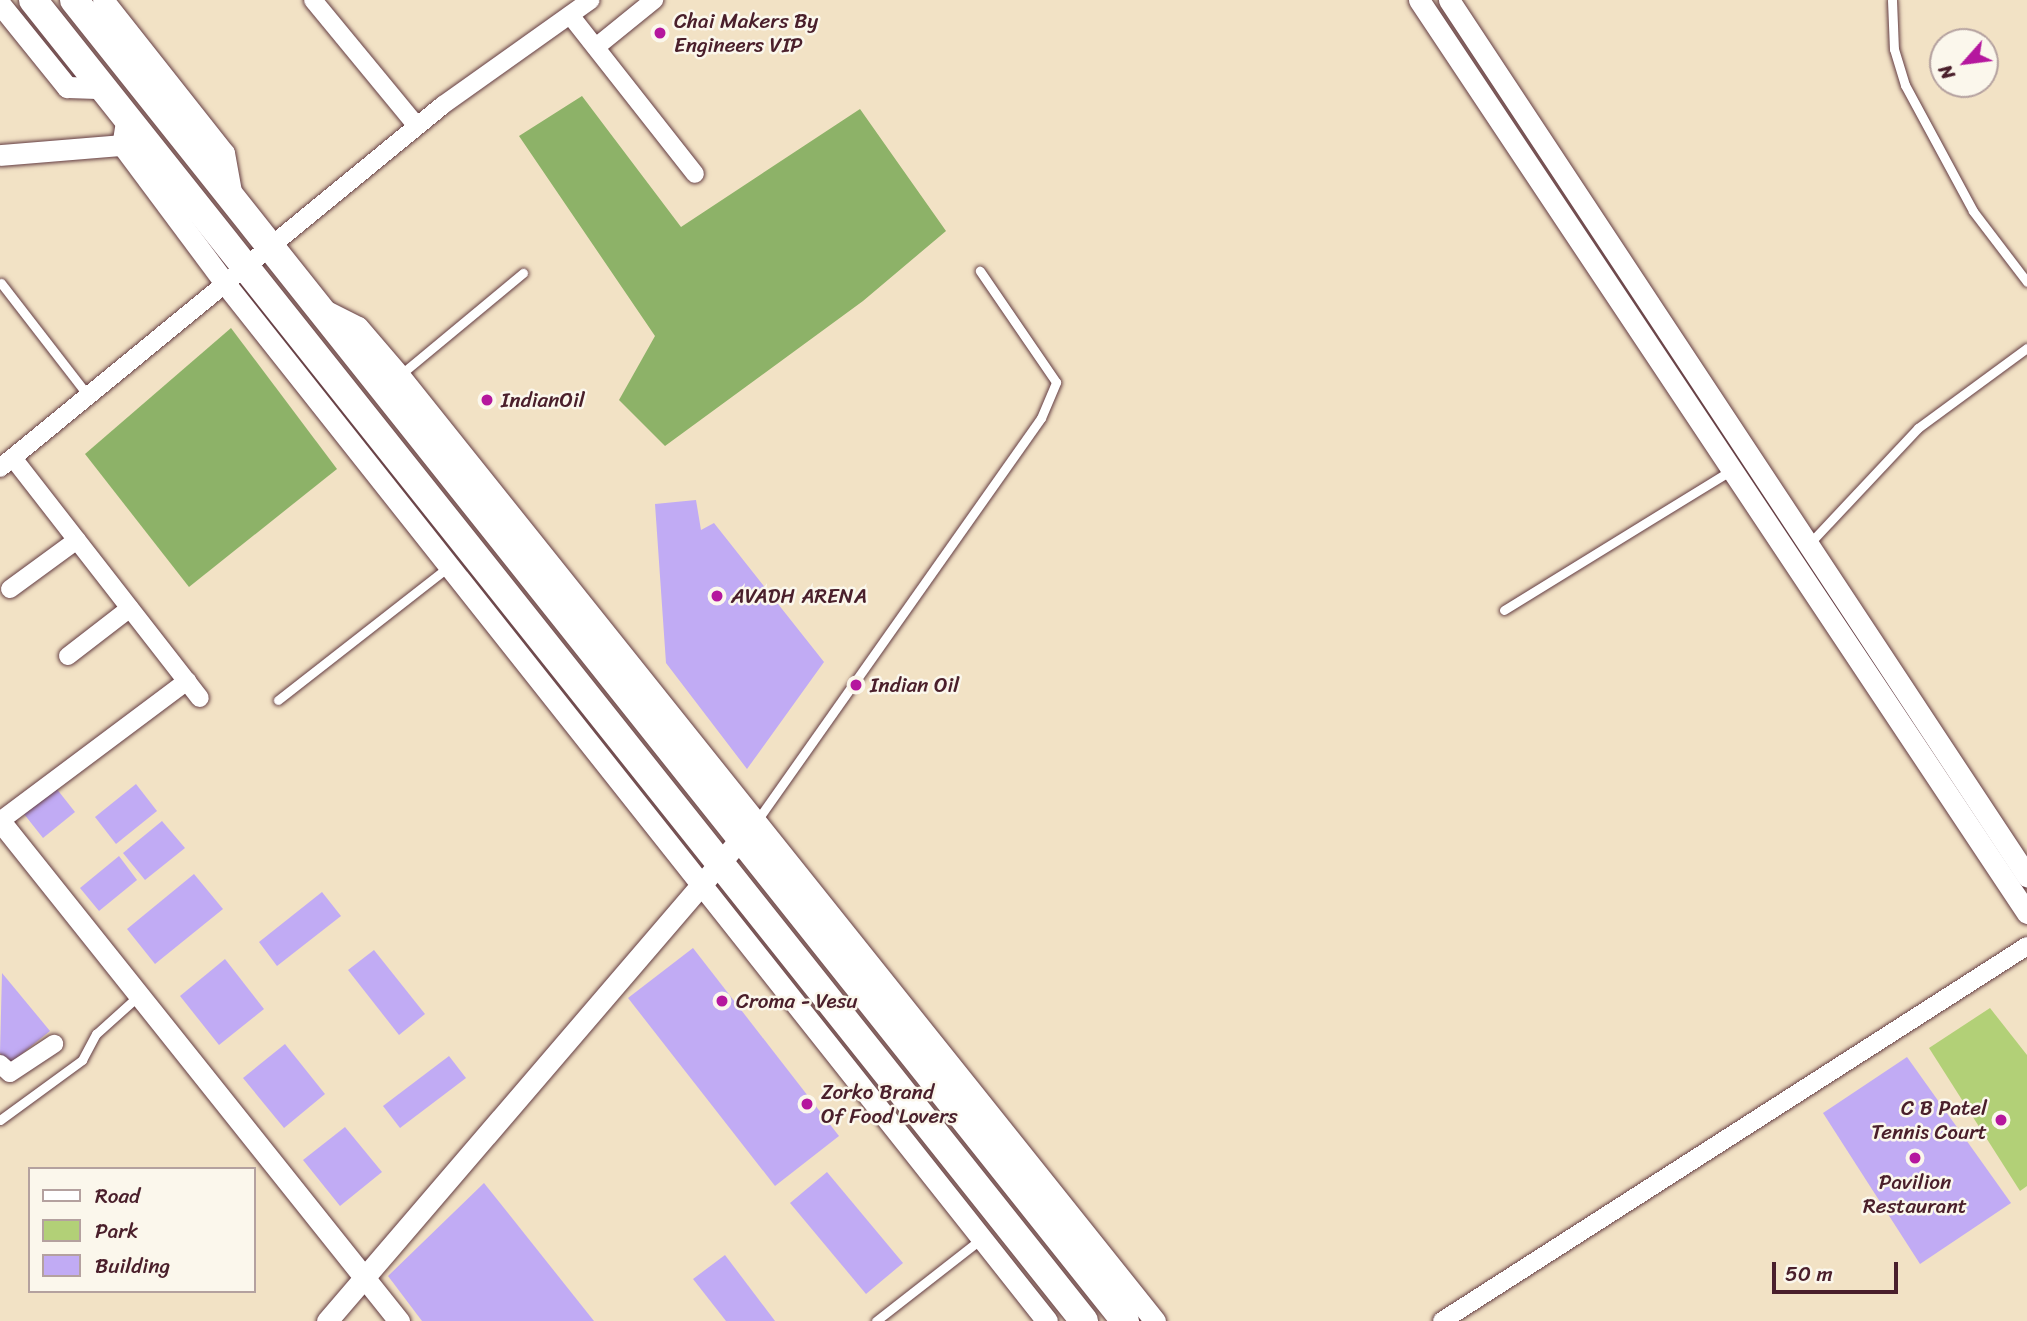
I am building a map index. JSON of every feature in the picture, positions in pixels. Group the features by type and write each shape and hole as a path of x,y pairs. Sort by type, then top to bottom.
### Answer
{"main road":[{"path":"33,0 249,268 718,863 1084,1321"},
{"path":"74,0 319,307 747,830 1125,1321"}],"street":[{"path":"103,0 224,153 232,199"},
{"path":"313,0 417,126"},
{"path":"200,698 77,540 6,463 249,268 417,126 591,0"},
{"path":"596,47 654,0"},
{"path":"1419,0 2027,913"},
{"path":"1449,0 1806,548 2027,876"},
{"path":"0,4 67,87 103,88"},
{"path":"570,15 695,174"},
{"path":"127,116 121,145 227,286 699,887 1047,1321"},
{"path":"0,155 121,145"},
{"path":"319,307 358,327 399,375 747,830 1155,1321"},
{"path":"10,589 77,540"},
{"path":"68,656 130,608"},
{"path":"187,681 0,821 136,998 399,1321"},
{"path":"327,1321 367,1279 747,830"},
{"path":"1442,1321 2027,946"},
{"path":"0,1064 10,1073 54,1044"}],"lane":[{"path":"1892,0 1894,49 1905,85 1973,211 2027,282"},
{"path":"747,830 1041,418 1056,382 980,271"},
{"path":"399,375 523,273"},
{"path":"1,283 89,397"},
{"path":"1806,548 1918,428 2027,348"},
{"path":"1504,610 1732,470"},
{"path":"278,700 449,567"},
{"path":"0,1120 82,1060 96,1034 136,998"},
{"path":"876,1321 981,1239"}],"green space":[{"path":"582,96 681,227 860,109 946,231 863,301 665,446 619,400 655,336 519,136"},
{"path":"231,328 337,469 189,587 85,454"},
{"name":"C B Patel Tennis Court","path":"1990,1008 2027,1055 2027,1186 2020,1191 1929,1048"}],"building":[{"name":"AVADH ARENA","path":"696,500 701,530 714,523 824,662 747,769 666,663 655,504"},
{"path":"136,784 157,811 116,844 95,817"},
{"path":"56,788 75,812 43,838 24,814"},
{"path":"162,821 185,848 145,880 123,853"},
{"path":"119,856 137,880 99,911 80,888"},
{"path":"194,874 223,909 155,964 127,929"},
{"path":"322,892 341,916 277,966 259,942"},
{"path":"693,948 839,1136 775,1186 628,998"},
{"path":"374,950 425,1014 399,1035 348,970"},
{"path":"225,959 264,1009 219,1045 180,996"},
{"path":"2,973 50,1031 9,1064 0,1053"},
{"path":"285,1044 325,1094 284,1128 243,1078"},
{"path":"449,1056 466,1078 400,1128 383,1106"},
{"name":"Pavilion Restaurant","path":"1907,1057 2011,1203 1920,1264 1823,1113"},
{"path":"345,1127 382,1172 340,1206 303,1160"},
{"path":"827,1172 903,1263 866,1294 790,1203"},
{"path":"484,1183 594,1321 422,1321 388,1276"},
{"path":"725,1255 775,1321 726,1321 693,1279"}],"place":[{"name":"Chai Makers By Engineers VIP","path":"660,33"},
{"name":"IndianOil","path":"487,400"},
{"name":"AVADH ARENA","path":"717,596"},
{"name":"Indian Oil","path":"856,685"},
{"name":"Croma - Vesu","path":"722,1001"},
{"name":"Zorko Brand Of Food Lovers","path":"807,1104"},
{"name":"C B Patel Tennis Court","path":"2001,1120"},
{"name":"Pavilion Restaurant","path":"1915,1158"}]}
